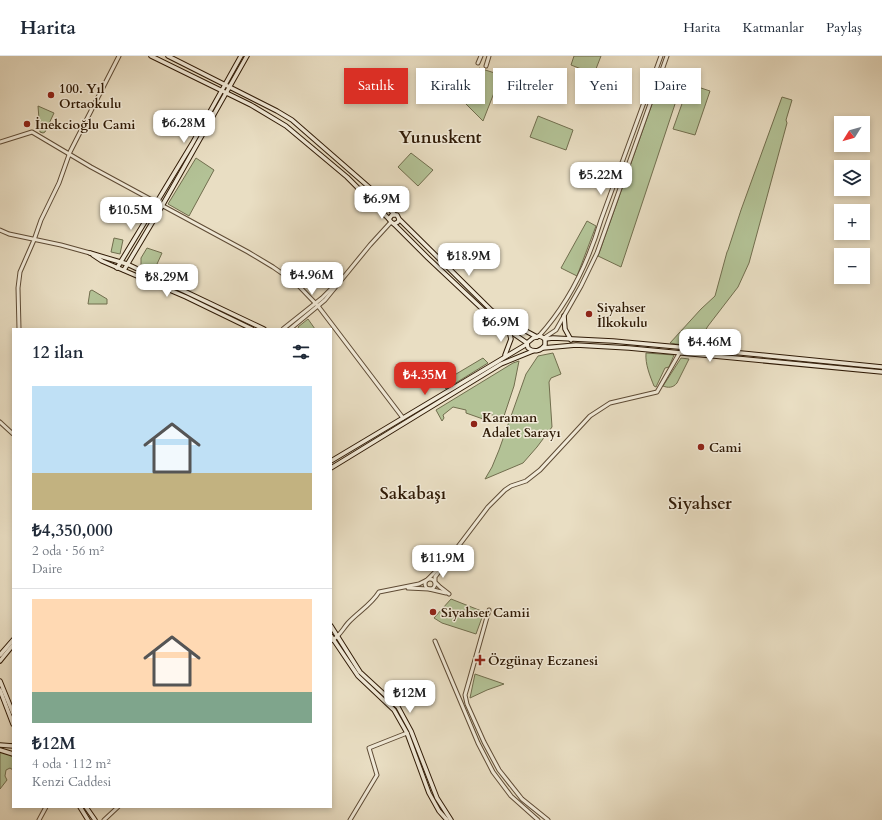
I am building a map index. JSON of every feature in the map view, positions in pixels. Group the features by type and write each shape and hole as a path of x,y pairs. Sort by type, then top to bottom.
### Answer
{"main road":[{"path":"151,56 257,108 286,126 347,177 428,258 495,321 527,343 528,348 533,351"},
{"path":"168,56 292,120 370,188 394,214 397,215 399,219 491,310 511,323 538,336 544,338 571,340 613,341 881,367"},
{"path":"117,268 192,144 241,56"},
{"path":"124,270 247,56"},
{"path":"392,222 391,215 394,214"},
{"path":"392,222 397,223 399,219"},
{"path":"90,253 127,264 262,328"},
{"path":"90,253 102,261 186,297 250,328"},
{"path":"564,316 565,329 571,340"},
{"path":"505,356 511,339 509,330"},
{"path":"332,460 538,336"},
{"path":"543,348 546,343 544,338"},
{"path":"332,467 501,364 543,348 576,345 680,352 880,372"},
{"path":"334,640 358,676 389,703 394,710 407,733 429,793 447,820"},
{"path":"334,640 360,672 398,708 411,731 437,798 451,820"},
{"path":"0,655 12,641"},
{"path":"0,661 12,646"},
{"path":"0,681 12,711"},
{"path":"0,690 12,721"},
{"path":"0,745 12,747"},
{"path":"0,750 12,754"},
{"path":"81,808 88,820"},
{"path":"87,808 95,820"}],"street":[{"path":"20,328 18,288 20,272 70,155 119,56"},
{"path":"478,64 481,56"},
{"path":"486,66 489,56"},
{"path":"538,336 553,320 575,286 592,248 661,56"},
{"path":"544,338 556,330 581,286 597,253 667,56"},
{"path":"0,142 32,132 70,155 242,248 273,267 296,283 318,306 403,418"},
{"path":"291,328 325,300 392,222"},
{"path":"0,230 10,234 90,253"},
{"path":"284,328 322,298 349,271"},
{"path":"429,589 434,587 435,577 444,563 487,507 498,496 511,486 526,481 540,470 590,416 610,404 657,392 680,352"},
{"path":"0,422 12,433"},
{"path":"334,640 379,592 419,584 427,580 444,563"},
{"path":"404,588 429,589 449,594 431,579 427,580"},
{"path":"427,580 425,585 429,589"},
{"path":"489,610 465,695 467,704 484,742 499,770 522,800 548,820"},
{"path":"435,641 478,743 493,772 511,796 538,820"},
{"path":"350,820 377,775 369,748 407,733"},
{"path":"39,820 45,808"},
{"path":"104,820 117,808"}],"green space":[{"path":"574,56 601,56 596,68 579,68 571,65"},
{"path":"485,70 493,72 493,95 483,121 466,104 485,104"},
{"path":"701,88 710,91 695,135 673,129 682,104 701,104"},
{"path":"782,97 792,100 749,263 738,287 708,326 695,347 670,343 715,296 727,252 741,210"},
{"path":"652,104 675,104 621,267 598,256"},
{"path":"38,106 54,113 45,132 43,133 40,132"},
{"path":"538,116 573,130 566,150 530,137"},
{"path":"411,153 433,170 418,186 398,167"},
{"path":"196,158 214,170 189,216 168,204"},
{"path":"587,221 596,226 577,276 561,268"},
{"path":"114,238 123,240 120,254 111,252"},
{"path":"147,248 162,253 152,275 141,269 141,258"},
{"path":"92,290 107,299 107,304 88,304 90,291"},
{"path":"308,319 314,328 298,328"},
{"path":"553,353 561,374 551,378 549,382 552,427 523,463 485,479 499,450 526,374 538,356"},
{"path":"646,353 674,355 669,367 665,368 656,387 654,386 648,370"},
{"path":"483,358 488,363 446,389 441,383"},
{"path":"681,358 689,359 677,383 670,387 663,386"},
{"path":"519,361 514,386 503,419 487,413 483,419 466,413 466,410 453,407 443,415 444,418 442,421 436,410 513,363"},
{"path":"451,599 484,612 476,634 442,623 434,618"},
{"path":"475,674 504,684 470,698"},
{"path":"0,751 12,756 12,769 10,768 6,770 5,776 7,780 0,789"}],"place":[{"name":"100. Yıl Ortaokulu","path":"51,95"},
{"name":"İnekcioğlu Cami","path":"27,124"},
{"name":"Siyahser İlkokulu","path":"589,314"},
{"name":"Karaman Adalet Sarayı","path":"474,424"},
{"name":"Cami","path":"701,447"},
{"name":"Siyahser Camii","path":"433,612"},
{"name":"Özgünay Eczanesi","path":"480,660"}],"district":[{"name":"Yunuskent","path":"440,137"},
{"name":"Sakabaşı","path":"413,493"},
{"name":"Siyahser","path":"700,503"}]}
